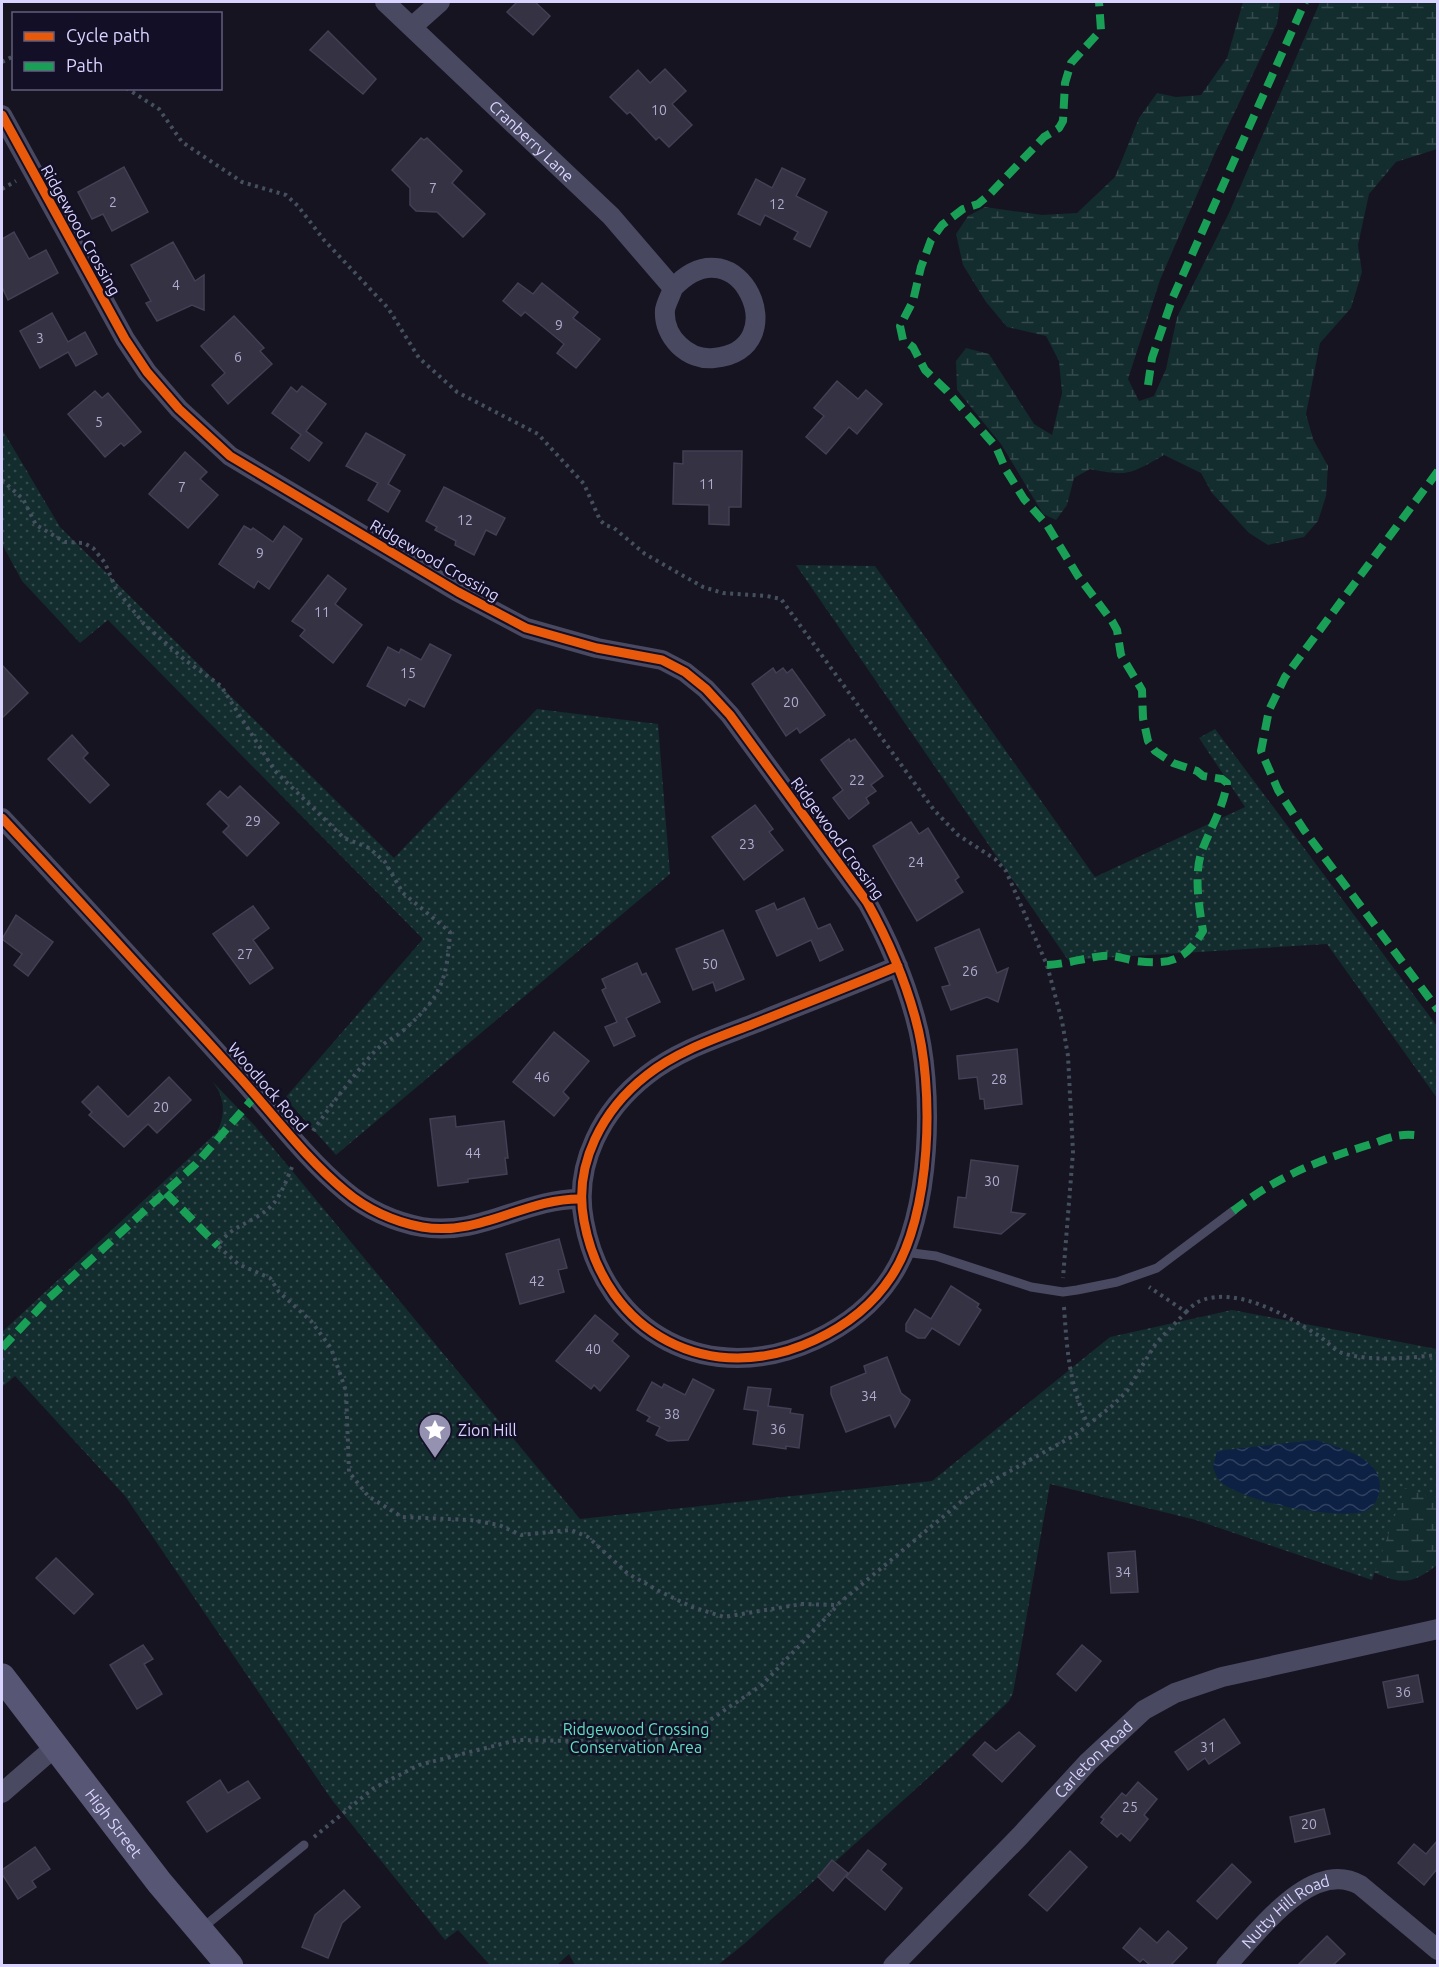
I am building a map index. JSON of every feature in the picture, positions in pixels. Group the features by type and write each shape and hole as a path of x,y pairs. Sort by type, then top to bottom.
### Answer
{"main road":[{"name":"High Street","path":"2,1677 200,1931 230,1965"}],"street":[{"name":"Cranberry Lane","path":"385,2 413,26 611,216 673,288"},
{"path":"413,26 440,2"},
{"name":"Ridgewood Crossing","path":"2,115 125,339 147,372 204,435 230,456 291,494 503,617 551,636 662,660 685,672 706,689 730,716 867,902 898,966 916,1019 927,1111 925,1165 914,1227 904,1252 891,1277 856,1316 828,1334 778,1354 739,1359 717,1357 693,1352 662,1338 639,1322 609,1290 595,1264 588,1243 580,1199 586,1164 597,1133 610,1111 630,1088 650,1072 682,1053 898,966"},
{"path":"718,268 739,277 751,292 756,306 756,321 750,338 738,350 723,358 707,359 690,354 677,344 668,328 665,310 673,288 683,277 698,270 718,268"},
{"name":"Woodlock Road","path":"2,818 247,1084 301,1148 345,1191 373,1210 423,1227 481,1225 562,1198 580,1199"},
{"name":"Carleton Road","path":"893,1965 1020,1836 1088,1762 1144,1710 1175,1694 1222,1677 1437,1629"},
{"path":"2,1793 55,1747"},
{"name":"Nutty Hill Road","path":"1226,1965 1299,1893 1323,1879 1336,1876 1349,1878 1360,1885 1437,1950"}],"lane":[{"path":"904,1252 936,1256 1031,1287 1063,1292 1117,1282 1158,1268 1233,1211"},
{"path":"200,1931 304,1845"}],"path":[{"path":"2,480 23,499 36,525 65,542 84,543 93,548 105,563 116,589 144,624 184,660 221,686 275,771 344,838 369,848 385,862 403,893 450,932 445,981 424,1011 378,1049 341,1090 301,1148 274,1204 257,1217 224,1235 218,1246 238,1264 270,1278 279,1292 311,1321 331,1348 346,1391 349,1472 368,1496 402,1516 471,1520 500,1525 521,1535 570,1530 588,1537 627,1573 692,1607 724,1617 802,1604 837,1605"},
{"path":"1138,1275 1167,1302 1186,1312"},
{"path":"304,1845 374,1788 419,1765 517,1740 646,1742 682,1734 707,1722 762,1685 837,1605 974,1491 1075,1435 1112,1406 1127,1391 1156,1343 1199,1301 1216,1297 1237,1298 1307,1329 1339,1352 1364,1358 1437,1355"}],"green space":[{"path":"1243,2 1280,2 1277,24 1215,153 1160,280 1128,379 1139,401 1154,396 1166,369 1177,317 1229,213 1320,2 1437,2 1437,149 1396,162 1369,194 1358,245 1362,272 1351,308 1320,343 1306,414 1313,439 1328,466 1326,496 1318,521 1304,537 1268,545 1249,533 1212,493 1201,473 1164,455 1129,472 1113,473 1090,469 1074,478 1067,505 1056,520 1043,514 1001,444 957,390 956,361 966,348 989,354 1034,424 1052,435 1062,393 1059,361 1046,336 1007,327 986,302 963,265 956,234 968,216 985,207 1042,215 1077,213 1115,177 1139,118 1157,93 1176,97 1201,95 1227,58"},
{"path":"2,429 60,527 394,858 537,709 658,724 670,874 336,1155 285,1098 423,939 108,620 80,643 22,581 2,544"},
{"path":"796,565 875,566 1095,877 1245,807 1199,738 1215,729 1437,1026 1437,1098 1327,944 1068,960"},
{"name":"Ridgewood Crossing Conservation Area","path":"212,1081 255,1126 580,1519 932,1481 1110,1337 1232,1310 1437,1349 1437,1500 1405,1488 1372,1580 1196,1520 1050,1484 1013,1693 1009,1701 949,1759 744,1944 718,1965 575,1965 569,1954 557,1965 490,1965 458,1930 445,1940 332,1800 125,1496 15,1376 2,1387 2,1332 217,1132 222,1119 223,1106 220,1093"},
{"path":"1205,1446 1437,1472 1437,1565 1418,1578 1402,1581 1393,1580 1363,1568"}],"water":[{"path":"1315,1440 1350,1452 1370,1464 1377,1473 1380,1484 1378,1497 1370,1508 1363,1512 1349,1514 1311,1511 1270,1503 1234,1490 1222,1483 1213,1467 1217,1451"}],"building":[{"path":"517,2 535,2 550,16 533,35 507,12"},
{"path":"328,31 376,79 363,94 310,50"},
{"path":"665,69 686,91 672,104 692,125 669,147 659,137 656,140 630,112 627,114 610,97 638,70 650,83"},
{"path":"421,138 424,140 427,138 462,171 452,183 485,214 463,237 437,212 416,211 410,205 410,188 392,170"},
{"path":"124,167 148,212 112,231 103,214 92,219 78,192"},
{"path":"782,168 805,179 796,196 827,212 810,247 794,239 798,232 765,215 760,225 738,214 756,179 772,188"},
{"path":"14,232 29,259 46,250 58,273 8,300 2,287 2,239"},
{"path":"173,242 195,281 204,275 204,310 192,305 157,321 146,303 151,301 131,265"},
{"path":"518,283 533,294 542,283 578,312 573,318 600,339 576,368 557,353 564,344 525,312 521,316 503,301"},
{"path":"52,313 68,342 85,332 97,354 76,366 68,352 40,368 20,331"},
{"path":"234,316 264,348 260,351 272,364 228,404 212,385 225,373 201,346"},
{"path":"837,381 858,399 866,390 882,404 857,434 849,427 826,454 806,437 824,416 814,408"},
{"path":"302,386 326,404 306,431 322,443 309,461 291,448 301,435 272,413 291,387 297,392"},
{"path":"95,391 102,398 108,393 141,432 124,446 121,443 105,457 68,414"},
{"path":"366,433 405,455 388,484 400,491 388,512 368,500 378,483 346,466"},
{"path":"683,451 742,451 741,507 729,507 729,525 709,524 709,505 673,504 674,463 683,464"},
{"path":"185,452 207,472 200,479 218,495 188,528 149,494"},
{"path":"444,487 505,518 496,535 486,530 474,555 455,545 456,541 435,530 437,527 426,521"},
{"path":"244,526 251,530 253,528 273,542 284,526 302,539 269,589 258,581 254,588 219,564"},
{"path":"328,575 346,589 335,604 362,625 333,663 300,636 305,630 292,621"},
{"path":"430,644 451,655 424,707 409,699 405,706 367,686 388,647 399,653 401,649 421,660"},
{"path":"2,665 28,693 2,718"},
{"path":"773,668 776,673 783,668 787,673 792,669 825,715 800,733 797,728 786,736 752,684"},
{"path":"72,735 88,753 83,758 109,785 90,803 48,759"},
{"path":"849,739 850,742 855,739 883,776 871,785 876,791 866,798 869,803 849,819 833,798 843,790 821,760"},
{"path":"240,786 279,823 247,856 223,832 229,826 207,804 220,791 228,798"},
{"path":"755,805 773,829 769,832 783,850 744,880 712,837"},
{"path":"911,822 919,834 928,828 959,877 955,880 963,892 917,921 873,846"},
{"path":"804,898 818,929 830,924 843,950 820,961 811,940 777,956 756,911 774,903 777,910"},
{"path":"253,906 269,928 253,940 273,968 250,984 213,934"},
{"path":"16,915 53,942 28,976 14,965 22,954 2,939"},
{"path":"979,929 997,973 1008,968 998,1002 987,997 951,1010 942,987 950,985 935,948"},
{"path":"723,930 744,979 716,991 713,982 693,990 676,949"},
{"path":"637,963 642,975 646,973 660,1002 626,1018 635,1036 614,1046 605,1027 617,1022 602,990 606,988 602,979"},
{"path":"554,1032 589,1061 563,1092 569,1098 554,1116 513,1082"},
{"path":"1017,1049 1022,1104 985,1109 984,1099 980,1099 977,1077 959,1079 957,1056"},
{"path":"169,1077 191,1100 157,1133 148,1124 124,1147 89,1115 92,1112 82,1102 98,1086 128,1117"},
{"path":"455,1116 456,1127 504,1121 508,1158 505,1158 507,1174 438,1186 430,1119"},
{"path":"971,1160 1018,1166 1011,1212 1025,1214 1001,1234 954,1227 958,1197 966,1198"},
{"path":"559,1239 567,1268 558,1270 564,1292 520,1304 506,1254"},
{"path":"951,1286 979,1304 977,1307 981,1310 959,1345 932,1328 925,1338 918,1338 906,1331 906,1324 915,1309 931,1319"},
{"path":"595,1315 618,1334 612,1341 629,1356 600,1391 594,1385 591,1389 556,1361"},
{"path":"887,1357 901,1393 910,1400 908,1405 895,1427 890,1415 846,1432 831,1394 831,1387 866,1373 864,1366"},
{"path":"693,1379 714,1390 688,1440 668,1441 656,1435 660,1427 647,1421 650,1417 637,1410 652,1382 662,1388 664,1384 685,1395"},
{"path":"748,1387 771,1389 768,1406 791,1409 790,1413 803,1415 799,1448 786,1446 786,1449 753,1444 758,1411 744,1409"},
{"path":"1135,1551 1138,1592 1111,1593 1108,1553"},
{"path":"56,1558 93,1594 74,1614 36,1578"},
{"path":"143,1645 153,1659 144,1664 162,1694 137,1709 110,1665"},
{"path":"1082,1645 1101,1661 1076,1691 1057,1674"},
{"path":"1418,1675 1423,1702 1388,1708 1383,1682"},
{"path":"1224,1719 1240,1743 1209,1764 1205,1758 1188,1770 1175,1752"},
{"path":"1019,1732 1035,1746 1002,1782 973,1755 985,1742 996,1751"},
{"path":"220,1780 228,1793 248,1781 260,1798 207,1832 187,1802"},
{"path":"1138,1782 1157,1799 1144,1815 1148,1819 1130,1841 1121,1833 1117,1837 1101,1823 1104,1819 1101,1817 1122,1793 1126,1796"},
{"path":"1324,1809 1330,1834 1295,1842 1290,1817"},
{"path":"1437,1841 1437,1869 1424,1885 1398,1863 1414,1844 1426,1854"},
{"path":"35,1847 50,1869 32,1881 36,1887 18,1899 2,1874 2,1870"},
{"path":"868,1850 886,1864 881,1870 902,1888 885,1910 846,1877"},
{"path":"1070,1851 1087,1867 1047,1911 1029,1895"},
{"path":"832,1860 848,1873 833,1891 818,1877"},
{"path":"1232,1864 1251,1882 1217,1919 1197,1901"},
{"path":"344,1890 360,1907 342,1923 328,1958 302,1947 315,1915"},
{"path":"1140,1928 1157,1943 1168,1931 1187,1948 1171,1965 1150,1965 1143,1959 1140,1962 1123,1948"},
{"path":"1327,1936 1345,1954 1333,1965 1298,1965"}],"marked path":[{"path":"1047,965 1107,956 1136,961 1167,961 1176,959 1190,949 1203,931 1198,889 1200,857 1220,808 1227,783 1222,779 1203,776 1197,771 1173,763 1155,751 1148,741 1143,718 1142,690 1121,655 1117,630 1112,621 1078,576 1047,525 1024,499 1006,470 996,447 947,391 925,370 913,347 903,340 900,326 913,301 921,267 931,240 942,225 963,209 978,204 1044,137 1059,128 1063,121 1065,83 1071,63 1101,30 1099,2"},
{"path":"1148,385 1152,358 1173,297 1305,2"},
{"path":"1438,471 1285,677 1269,710 1261,751 1278,790 1304,830 1438,1010"},
{"path":"2,1348 49,1298 196,1164 256,1095"},
{"path":"1233,1211 1264,1189 1312,1165 1392,1137 1422,1136"},
{"path":"166,1193 218,1246"}],"cycle path":[{"path":"2,115 125,339 147,372 179,409 230,456 458,592 526,628 597,648 662,660 685,672 706,689 730,715 867,902 894,958 900,973 906,987 911,1002 921,1045 925,1078 927,1114 922,1186 915,1220 905,1251 891,1277 867,1306 847,1322 815,1340 776,1354 738,1358 701,1354 668,1341 639,1321 614,1294 596,1261 584,1221 583,1179 587,1159 605,1121 617,1104 647,1075 684,1052 712,1040 862,981 880,973 898,966"},
{"path":"2,818 248,1086 301,1148 345,1191 362,1204 401,1222 443,1229 483,1222 541,1204 581,1199"}],"place":[{"name":"Zion Hill","path":"435,1459"}]}
